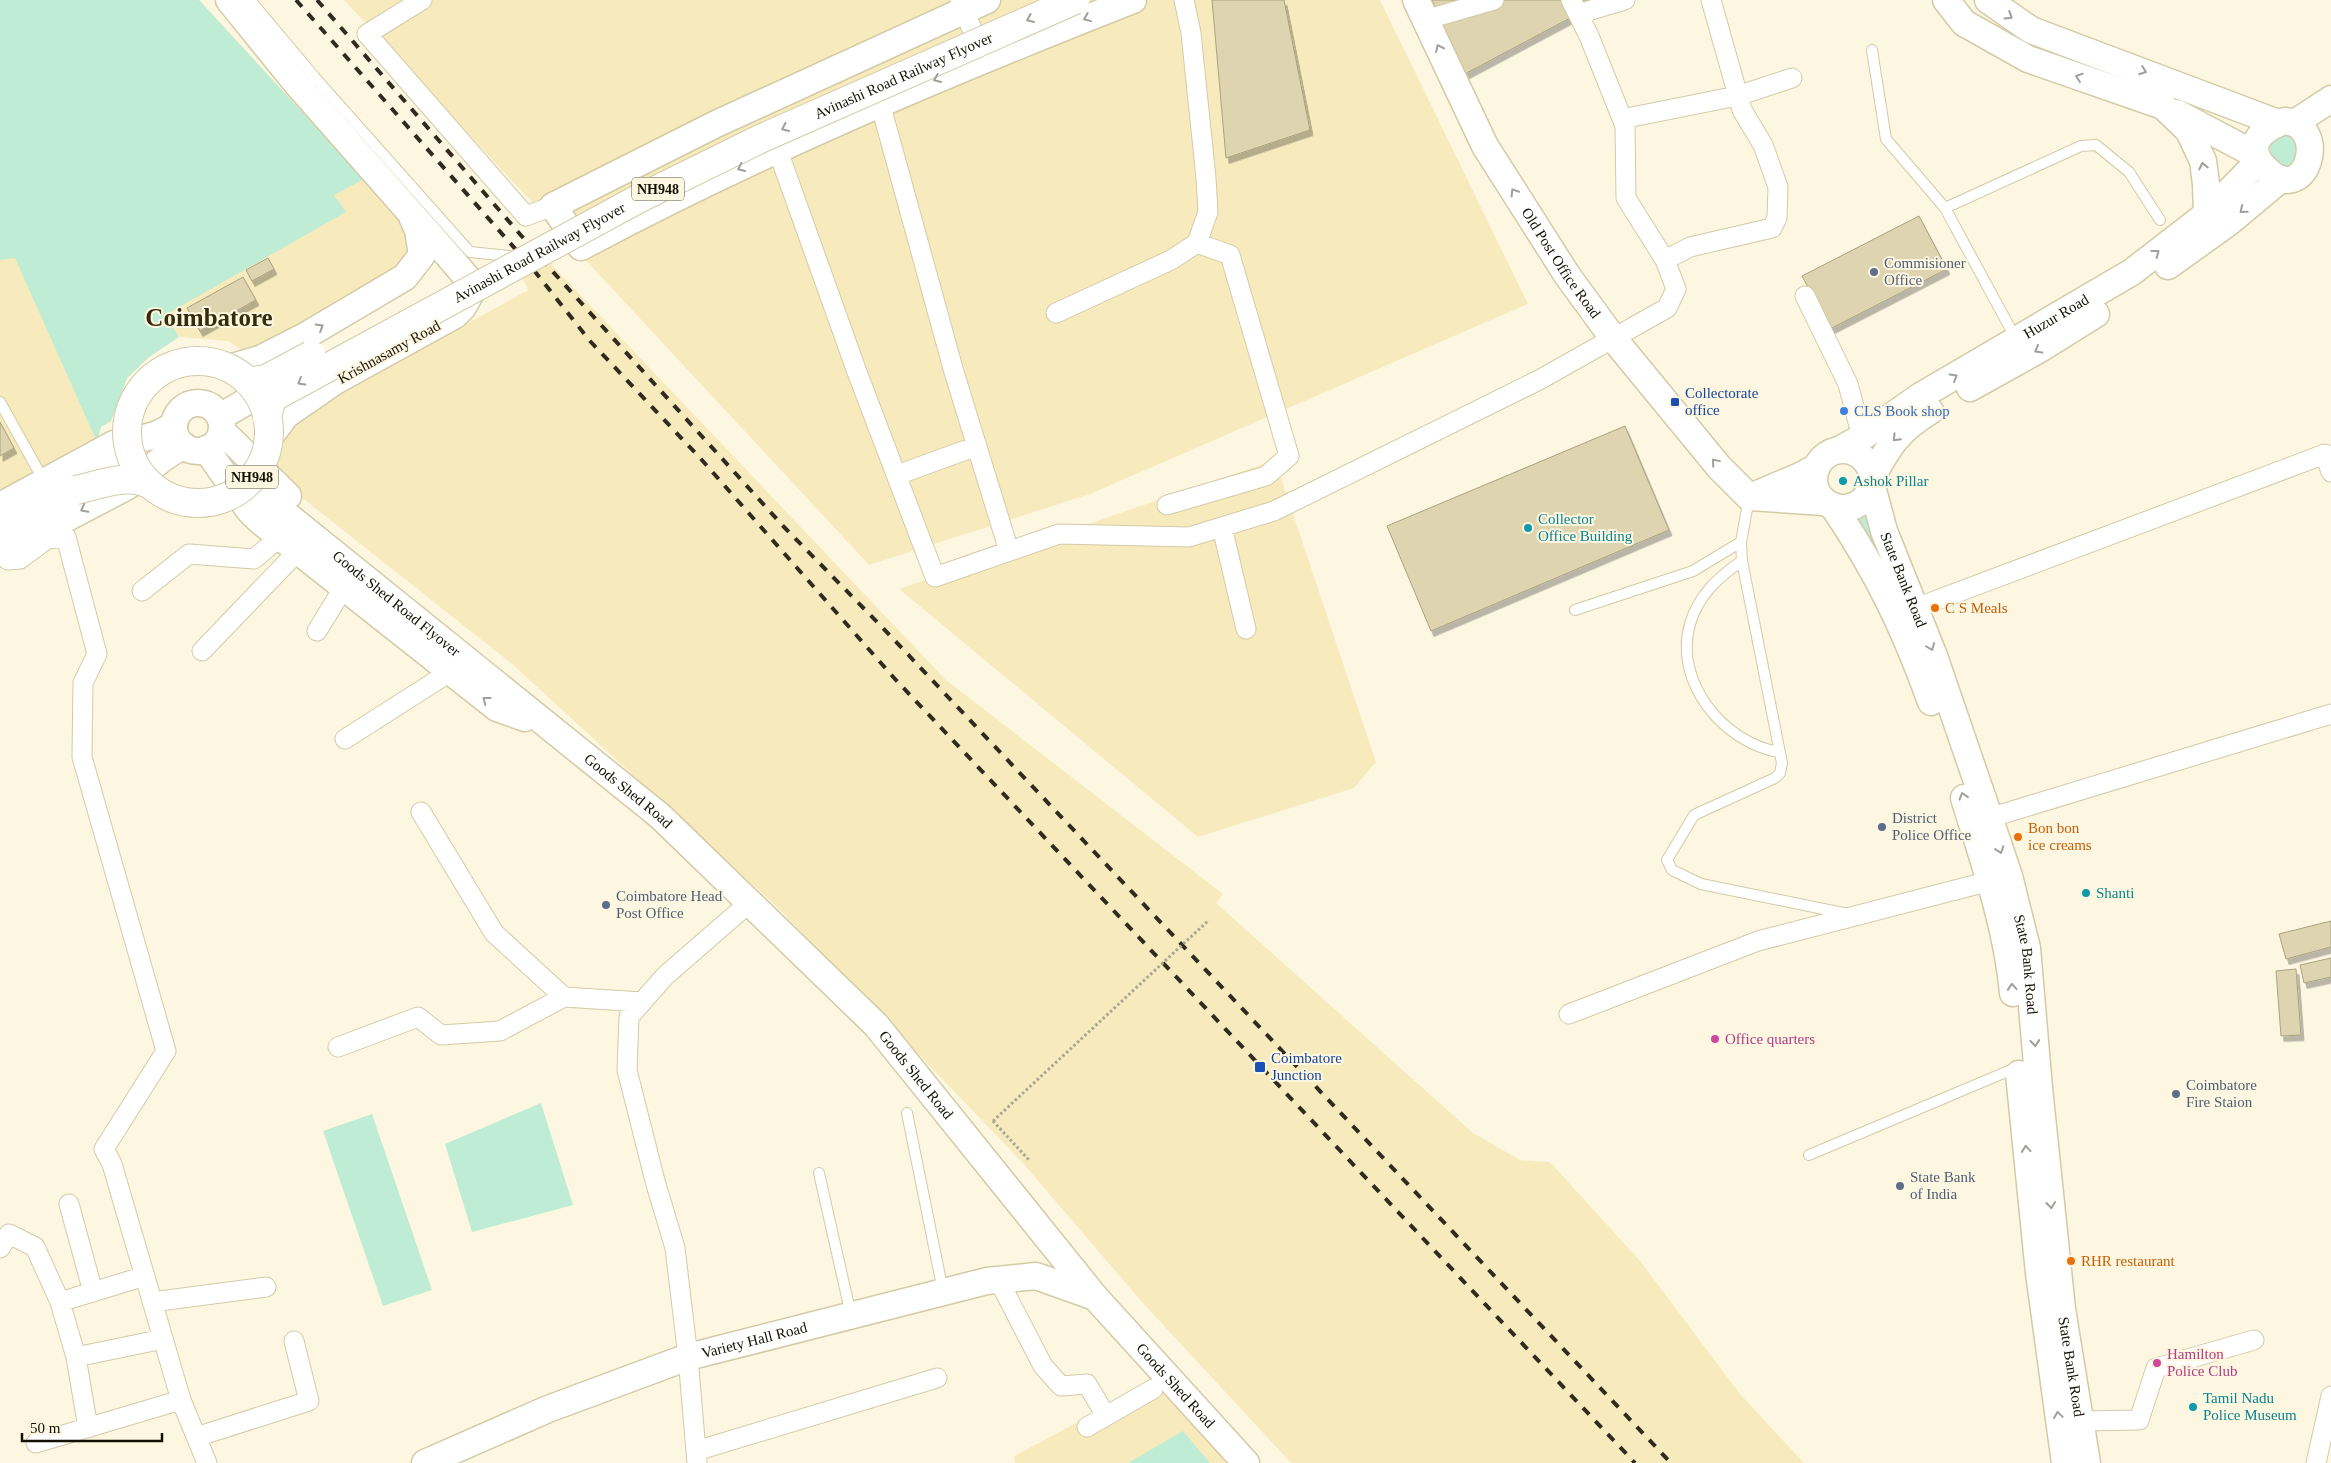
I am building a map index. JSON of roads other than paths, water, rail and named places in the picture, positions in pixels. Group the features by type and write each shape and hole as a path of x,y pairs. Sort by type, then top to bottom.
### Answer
{"highway":[{"name":"Avinashi Road Railway Flyover","path":"253,400 266,379 630,184 752,123 857,74 1028,0"},
{"name":"Avinashi Road Railway Flyover","path":"253,400 272,398 638,199 760,139 1075,0"},
{"name":"NH948","path":"76,490 128,478 140,479 174,498 188,502 209,502 230,496 247,483 258,470 265,454 253,400 206,362 183,363 161,372 143,387 131,407 126,430 130,453 137,470 149,484"},
{"name":"NH948","path":"5,532 76,490 119,468 130,453"}],"main road":[{"name":"Krishnasamy Road","path":"229,0 297,84 408,210 469,280 472,291 455,315 335,381 286,415 253,400 260,359 307,335 405,276 422,255 418,230 408,210"},
{"path":"987,0 965,14 716,124 553,206 581,247 642,214 880,104 984,59 1133,0"},
{"path":"1946,0 1964,23 2028,59 2163,106 2257,158 2270,173 2281,179 2305,175 2322,163 2313,135 2306,126 2287,122 2031,30 1988,0"},
{"name":"Old Post Office Road","path":"1420,10 1485,146 1567,275 1614,338 1718,468 1749,497"},
{"path":"943,46 965,14"},
{"path":"2257,158 2257,139 2265,129 2287,122 2329,101"},
{"path":"2329,101 2322,116 2331,141"},
{"path":"2163,106 2189,132 2203,161 2207,214"},
{"name":"Huzur Road","path":"1839,450 1862,437 1919,397 2132,272 2207,214 2257,158"},
{"name":"Huzur Road","path":"1872,481 1889,445 1907,426 1931,409 2040,349 2141,285 2228,223 2281,179"},
{"path":"5,532 126,487 140,478 166,454 253,400"},
{"path":"201,434 249,510 289,544 497,708 546,725"},
{"path":"5,532 44,482 114,444 160,435 201,434 280,490 523,684 546,725"},
{"path":"1839,450 1857,453 1865,459 1872,481 1861,502 1852,507 1843,508 1829,504 1749,497 1800,476 1817,466 1830,453 1839,450"},
{"path":"1817,466 1814,486 1829,504"},
{"name":"State Bank Road","path":"1872,481 1884,531 1934,656 2009,876 2027,948 2062,1309 2087,1463"},
{"name":"Goods Shed Road Flyover","path":"247,483 546,725"},
{"name":"State Bank Road","path":"1829,504 1878,576 1900,621 1920,671 1952,760 1990,881 2010,960 2039,1273 2065,1463"},
{"name":"Goods Shed Road","path":"546,725 660,816 876,1025 1094,1297 1246,1463"},
{"name":"Variety Hall Road","path":"426,1463 548,1410 688,1357 944,1292 998,1280 1036,1276 1094,1297"}],"street":[{"path":"422,0 367,34 526,216 553,206"},
{"path":"1056,313 1171,260 1197,243 1208,212 1191,33 1184,0"},
{"path":"1420,10 1494,0"},
{"path":"778,151 935,577 1059,534 1189,537 1274,511 1539,380 1667,308 1676,289 1665,260 1626,198 1625,126 1589,36 1574,7 1625,0"},
{"path":"1665,260 1690,247 1772,228 1777,218 1778,187 1763,145 1742,110 1710,0"},
{"path":"965,14 984,59"},
{"path":"1622,119 1737,96 1792,78"},
{"path":"880,104 954,372 1009,551"},
{"path":"1167,505 1266,476 1289,456 1230,255 1197,243"},
{"path":"1805,296 1848,384 1862,437"},
{"path":"896,475 976,446"},
{"path":"1916,608 2325,454 2331,472"},
{"path":"1222,527 1246,629"},
{"path":"5,532 8,560 20,559 47,539 66,537 97,654 83,683 82,757 166,1051 104,1149 112,1164 181,1400 207,1463"},
{"path":"142,591 189,554 254,559 289,544"},
{"path":"202,651 289,544"},
{"path":"317,631 344,587"},
{"path":"345,739 450,672"},
{"path":"1989,818 2331,714"},
{"path":"421,812 494,933 564,997"},
{"path":"1570,1014 1758,941 1990,881"},
{"path":"749,903 665,976 629,1017 627,1070 655,1181 675,1248 688,1357 697,1457 937,1378"},
{"path":"338,1047 418,1016 441,1035 500,1031 564,997 642,1002"},
{"path":"69,1204 93,1292"},
{"path":"0,1248 9,1234 36,1247 60,1302 76,1357 88,1428"},
{"path":"60,1302 145,1276"},
{"path":"998,1280 1043,1366 1061,1386 1087,1384 1106,1416"},
{"path":"152,1302 266,1287"},
{"path":"76,1357 163,1338"},
{"path":"2080,1421 2139,1420 2156,1368 2254,1340"},
{"path":"196,1437 309,1401 294,1341"},
{"path":"1087,1427 1153,1389"},
{"path":"2316,1463 2328,1425 2331,1396"},
{"path":"36,1442 181,1400"}],"lane":[{"path":"250,0 318,81 470,252 509,256"},
{"path":"1872,50 1886,139 1945,208 2016,340"},
{"path":"1945,208 2080,146 2096,145 2129,172 2160,220"},
{"path":"0,402 44,482"},
{"path":"1749,497 1742,542 1742,561 1779,752 1780,773 1775,778 1694,815 1666,860 1672,870 1701,884 1857,916"},
{"path":"1574,610 1693,571 1742,542"},
{"path":"1742,561 1722,574 1702,598 1690,624 1686,643 1689,667 1705,706 1720,722 1762,750 1779,752"},
{"path":"1809,1155 2019,1067"},
{"path":"907,1113 944,1292"},
{"path":"819,1174 851,1316"}],"railway":[{"path":"296,0 533,269 590,341 701,459 895,679 1635,1463"},
{"path":"317,0 545,263 784,527 882,627 1671,1463"}],"place":[{"name":"Commisioner Office","path":"1874,272"},
{"name":"Collectorate office","path":"1675,402"},
{"name":"CLS Book shop","path":"1844,411"},
{"name":"Ashok Pillar","path":"1843,481"},
{"name":"Collector Office Building","path":"1528,528"},
{"name":"C S Meals","path":"1935,608"},
{"name":"District Police Office","path":"1882,827"},
{"name":"Bon bon ice creams","path":"2018,837"},
{"name":"Shanti","path":"2086,893"},
{"name":"Coimbatore Head Post Office","path":"606,905"},
{"name":"Office quarters","path":"1715,1039"},
{"name":"Coimbatore Junction","path":"1260,1067"},
{"name":"Coimbatore Fire Staion","path":"2176,1094"},
{"name":"State Bank of India","path":"1900,1186"},
{"name":"RHR restaurant","path":"2071,1261"},
{"name":"Hamilton Police Club","path":"2157,1363"},
{"name":"Tamil Nadu Police Museum","path":"2193,1407"}],"district":[{"name":"Coimbatore","path":"209,317"}]}
